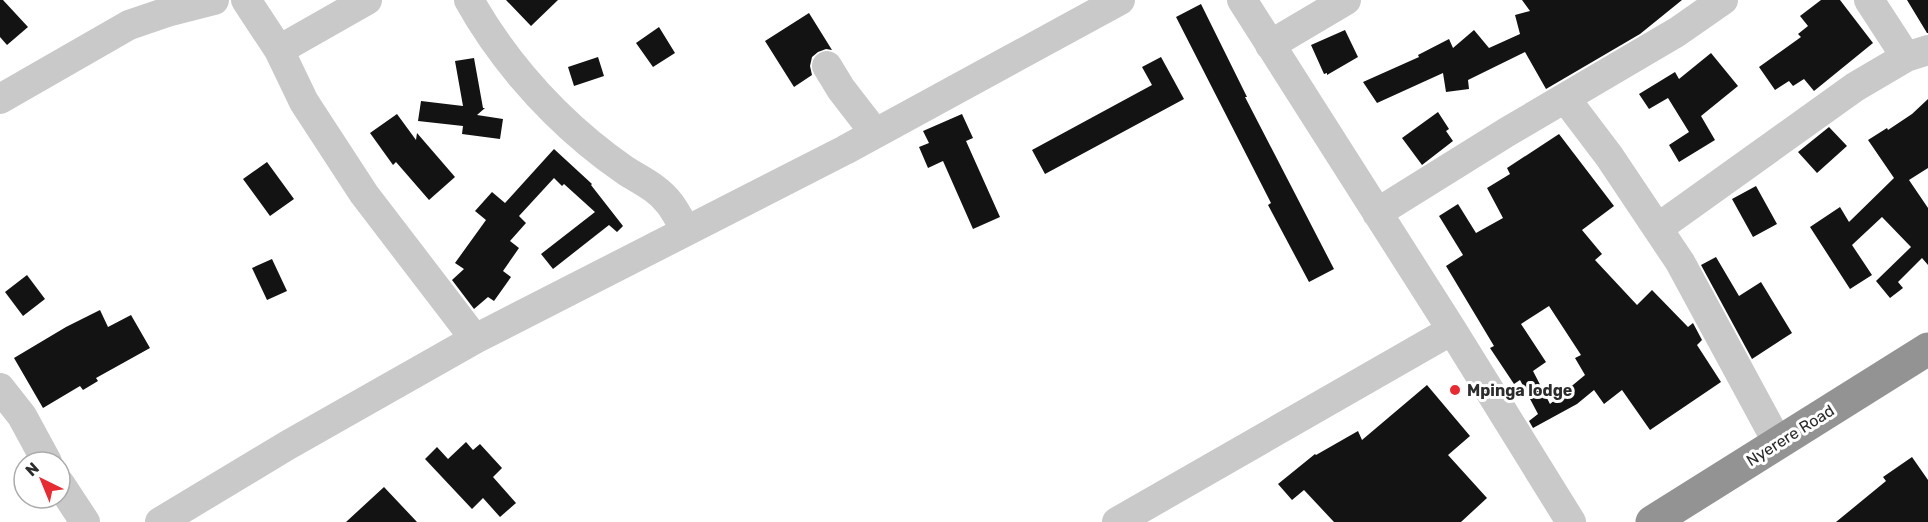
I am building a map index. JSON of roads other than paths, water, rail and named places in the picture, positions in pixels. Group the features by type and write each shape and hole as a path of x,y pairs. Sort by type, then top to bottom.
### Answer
{"highway":[{"name":"Nyerere Road","path":"1652,522 1928,350"}],"street":[{"path":"0,99 129,25 214,0"},
{"path":"246,0 279,50 304,102 364,194 475,339"},
{"path":"279,50 367,0"},
{"path":"469,0 478,17 514,66 540,94 589,142 657,191 669,203 686,231"},
{"path":"160,522 288,445 475,339 875,133 1120,0"},
{"path":"1242,0 1571,522"},
{"path":"1270,45 1346,0"},
{"path":"1377,213 1677,32 1723,0"},
{"path":"1658,228 1855,87 1917,53 1869,0"},
{"path":"827,66 841,89 875,133"},
{"path":"1565,98 1609,156 1685,271 1778,442"},
{"path":"1117,522 1452,330"},
{"path":"0,388 22,416 40,450"},
{"path":"72,502 85,522"}],"place":[{"name":"Mpinga lodge","path":"1455,390"}]}
